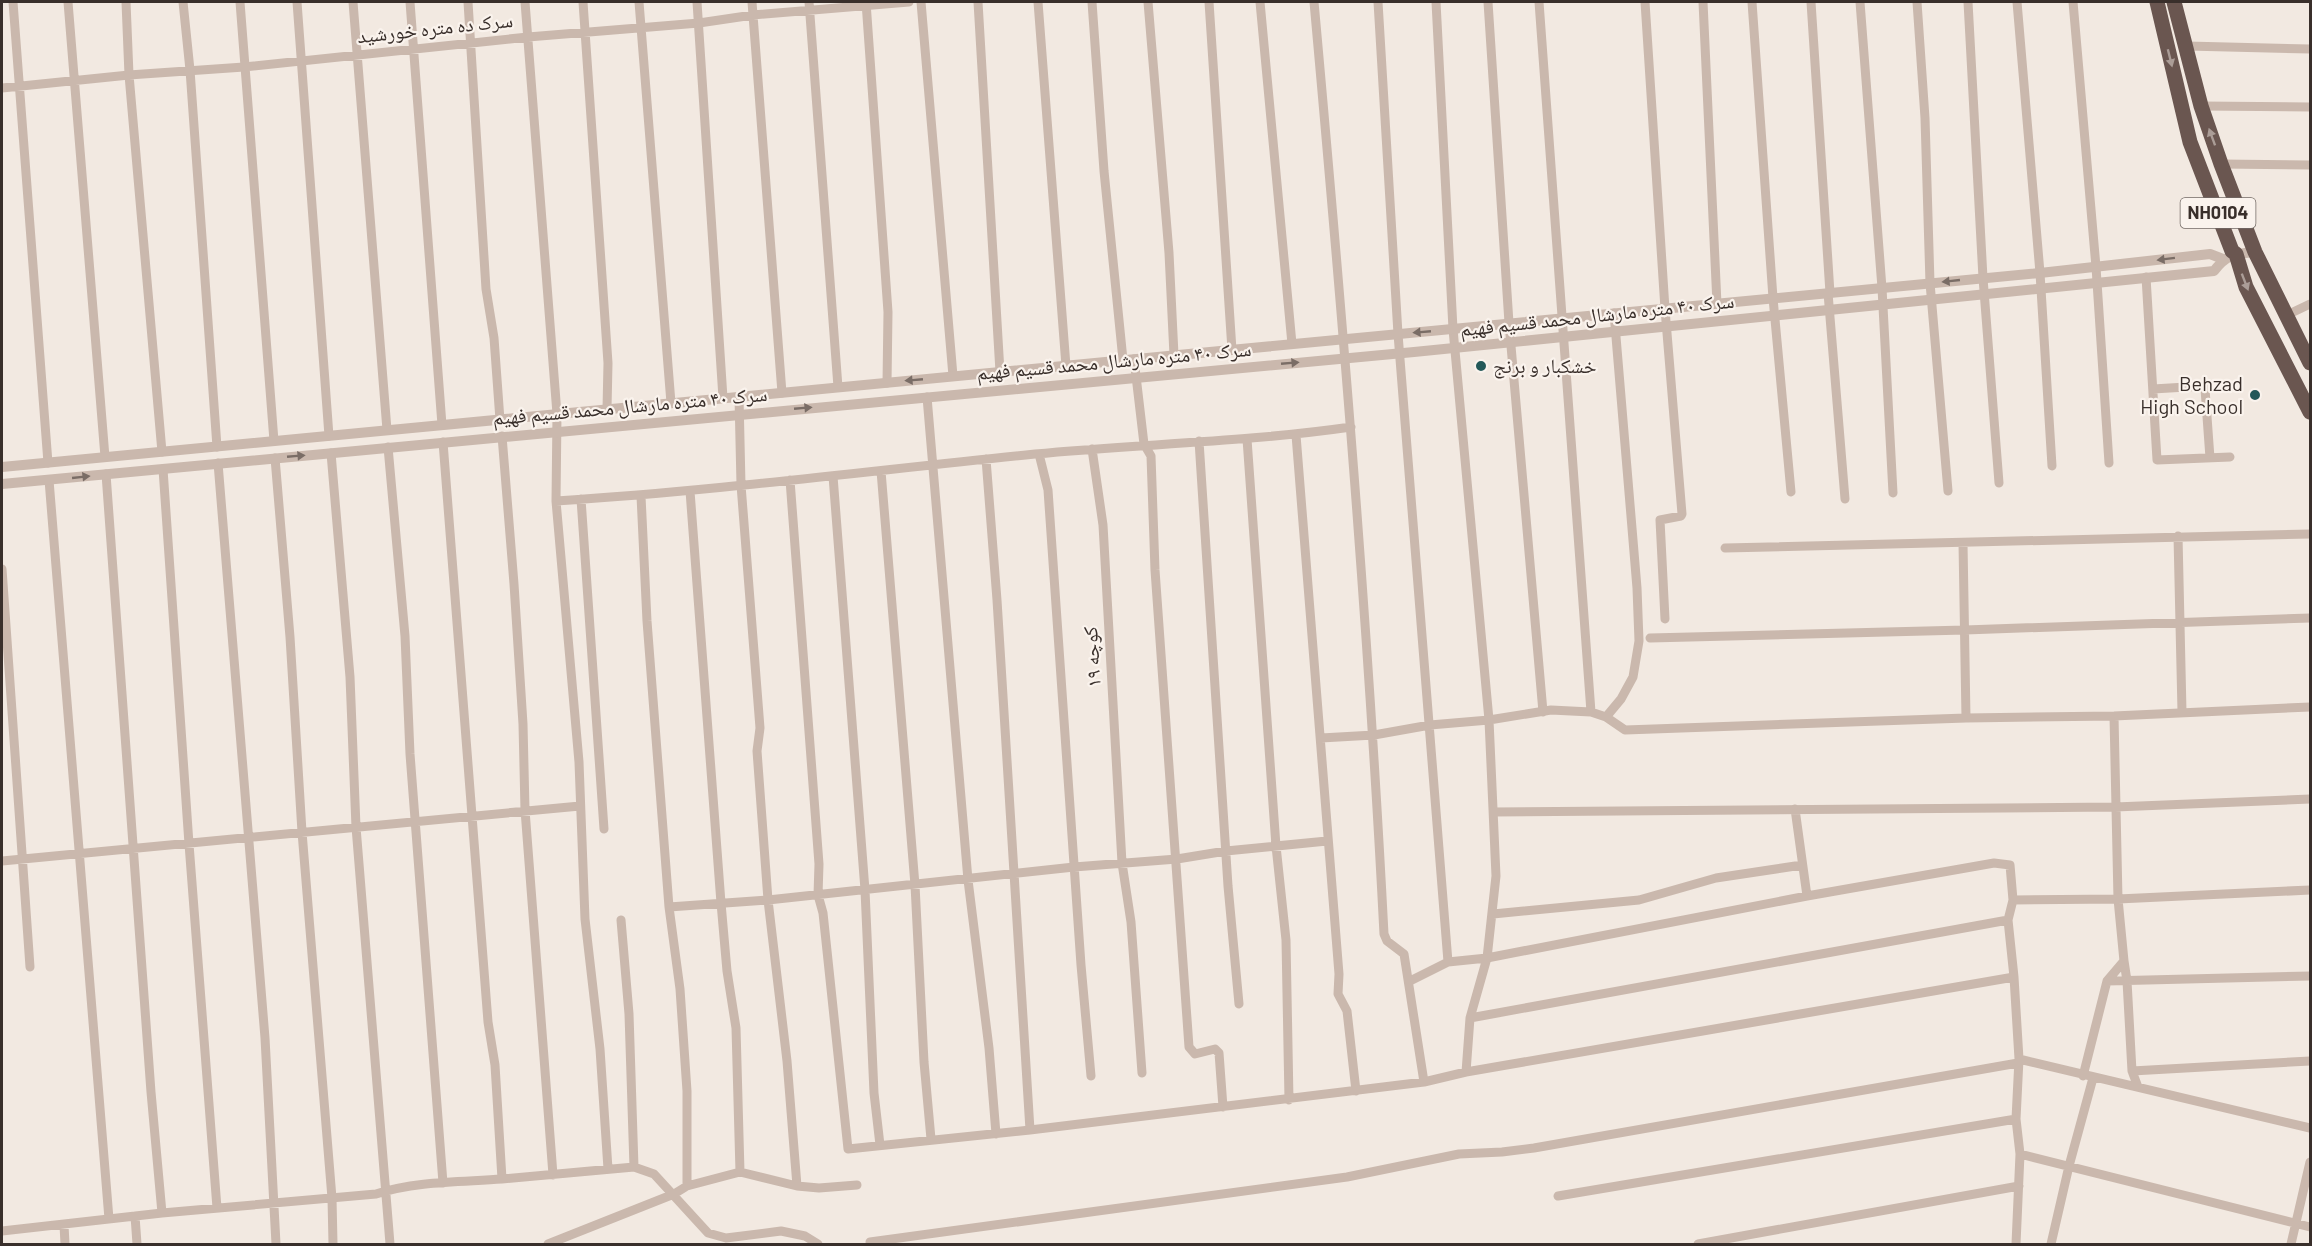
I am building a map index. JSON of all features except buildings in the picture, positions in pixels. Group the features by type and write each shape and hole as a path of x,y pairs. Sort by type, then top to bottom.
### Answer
{"highway":[{"name":"NH0104","path":"2157,2 2190,142 2232,251 2229,256 2310,412"},
{"name":"NH0104","path":"2175,2 2201,106 2221,164 2255,252 2310,363"}],"street":[{"path":"13,2 48,463"},
{"path":"68,2 105,457"},
{"path":"126,2 129,75 162,452"},
{"path":"183,2 217,447"},
{"path":"240,2 274,441"},
{"path":"297,2 329,436"},
{"path":"353,2 387,430"},
{"path":"410,2 442,425"},
{"path":"468,2 486,289 494,338 500,420"},
{"path":"525,2 557,414 556,501 579,762 585,919 600,1049 608,1169"},
{"path":"583,2 608,363 607,409"},
{"path":"639,2 671,403"},
{"path":"697,2 723,398"},
{"path":"752,2 782,393"},
{"name":"سرک ده متره خورشید","path":"2,88 129,75 244,67 528,37 699,23 809,6 909,2"},
{"path":"921,2 953,376"},
{"path":"978,2 1000,372"},
{"path":"1038,2 1066,366"},
{"path":"1092,2 1104,171 1129,360 1137,377 1144,444 1151,456 1159,627 1189,1047 1195,1054 1215,1049 1219,1053 1223,1107"},
{"path":"1148,2 1169,253 1174,355"},
{"path":"1209,2 1232,350"},
{"path":"1260,2 1292,344"},
{"path":"1314,2 1352,427 1374,735 1384,934 1387,940 1404,954 1424,1082"},
{"path":"1378,2 1399,353 1448,962"},
{"path":"1436,2 1455,348 1489,720 1496,876 1487,958 1470,1018 1466,1072"},
{"path":"1488,2 1509,323 1544,712"},
{"path":"1539,2 1591,712"},
{"path":"1645,2 1665,309 1682,514 1660,520 1665,619"},
{"path":"1703,2 1717,304"},
{"path":"1752,2 1773,298 1791,492"},
{"path":"1811,2 1830,309 1845,499"},
{"path":"1860,2 1882,288 1893,493"},
{"path":"1917,2 1925,118 1931,299 1948,491"},
{"path":"1968,2 1984,294 1999,483"},
{"path":"2017,2 2040,273 2052,466"},
{"path":"2073,2 2096,267 2109,463"},
{"path":"866,3 888,312 887,383"},
{"path":"809,6 838,387"},
{"path":"2187,46 2310,49"},
{"path":"2201,106 2310,107"},
{"path":"2221,164 2310,165"},
{"name":"سرک ۴۰ متره مارشال محمد قسیم فهیم","path":"2,467 2040,273 2210,254 2229,256 2255,252"},
{"name":"سرک ۴۰ متره مارشال محمد قسیم فهیم","path":"2,484 1455,348 2146,278 2214,271 2229,256"},
{"path":"2146,278 2157,460 2230,457"},
{"path":"2287,315 2310,304"},
{"path":"1606,717 1621,699 1632,677 1639,641 1637,588 1614,313"},
{"path":"2153,389 2203,386 2210,458"},
{"path":"739,397 741,485 760,728 757,751 768,900 789,1084 797,1186"},
{"path":"927,397 968,880 989,1048 996,1134"},
{"path":"556,501 641,496 986,459 1144,444 1296,435 1352,427"},
{"path":"1296,435 1339,975 1338,994 1347,1011 1356,1091"},
{"path":"502,436 523,724 525,810 553,1175"},
{"path":"1247,439 1276,846 1286,940 1288,1100"},
{"path":"1199,441 1226,851 1239,1004"},
{"path":"443,442 488,1022 495,1065 502,1179"},
{"path":"388,447 405,636 415,822 443,1183"},
{"name":"کوچه ۱۹","path":"1092,449 1103,525 1122,863 1131,922 1142,1073"},
{"path":"330,453 350,677 356,827 390,1245"},
{"path":"1039,454 1048,490 1091,1076"},
{"path":"275,458 290,637 302,832 332,1198 333,1245"},
{"path":"986,459 1030,1130"},
{"path":"218,463 265,1038 276,1245"},
{"path":"163,469 189,844 218,1208"},
{"path":"881,471 915,885 924,1062 931,1139"},
{"path":"106,474 151,1092 162,1213"},
{"path":"833,476 865,890 874,1093 880,1145"},
{"path":"49,480 109,1220"},
{"path":"790,480 819,864 818,895 823,913 848,1149 996,1134 1424,1082 1466,1072 2014,977"},
{"path":"690,490 721,903 727,971 736,1028 740,1172"},
{"path":"641,496 647,621 669,908 680,989 687,1091 687,1186"},
{"path":"581,499 604,829"},
{"path":"1725,548 2310,534"},
{"path":"2178,536 2182,712"},
{"path":"1963,543 1966,718"},
{"path":"2,569 30,967"},
{"path":"1650,638 2310,618"},
{"path":"1321,738 1374,735 1430,725 1489,720 1551,710 1591,712 1606,717 1625,730 1966,718 2115,716 2310,707"},
{"path":"2115,716 2118,899 2127,981 2132,1071 2138,1087"},
{"path":"1494,812 2115,807 2310,799"},
{"path":"2,861 580,806"},
{"path":"1796,809 1807,896"},
{"path":"669,908 968,880 1074,867 1177,860 1226,851 1327,841"},
{"path":"1410,981 1448,962 1487,958 1807,896 1994,863 2010,865 2013,900 2008,920 2019,1061 2016,1119 2020,1154 2016,1245"},
{"path":"1493,914 1639,900 1716,878 1802,865"},
{"path":"2013,900 2118,899 2310,890"},
{"path":"621,920 629,1014 634,1167"},
{"path":"1470,1018 2008,920"},
{"path":"2083,1076 2108,981 2124,961"},
{"path":"2108,981 2310,976"},
{"path":"870,1242 1347,1177 1459,1154 1534,1148 2019,1061 2310,1128"},
{"path":"2132,1071 2310,1061"},
{"path":"2051,1245 2069,1166 2093,1078"},
{"path":"1558,1196 2016,1119"},
{"path":"2020,1154 2310,1227"},
{"path":"2291,1245 2310,1162"},
{"path":"2,1231 162,1213 376,1194 443,1183 634,1167 654,1174 708,1233 726,1238 781,1231 805,1236 818,1245"},
{"path":"548,1245 674,1194 687,1186 740,1172 797,1186 819,1188 857,1185"},
{"path":"1698,1245 2019,1186"},
{"path":"135,1216 137,1245"},
{"path":"64,1225 65,1245"}],"place":[{"name":"خشکبار و برنج","path":"1481,366"},
{"name":"Behzad High School","path":"2255,395"}]}
